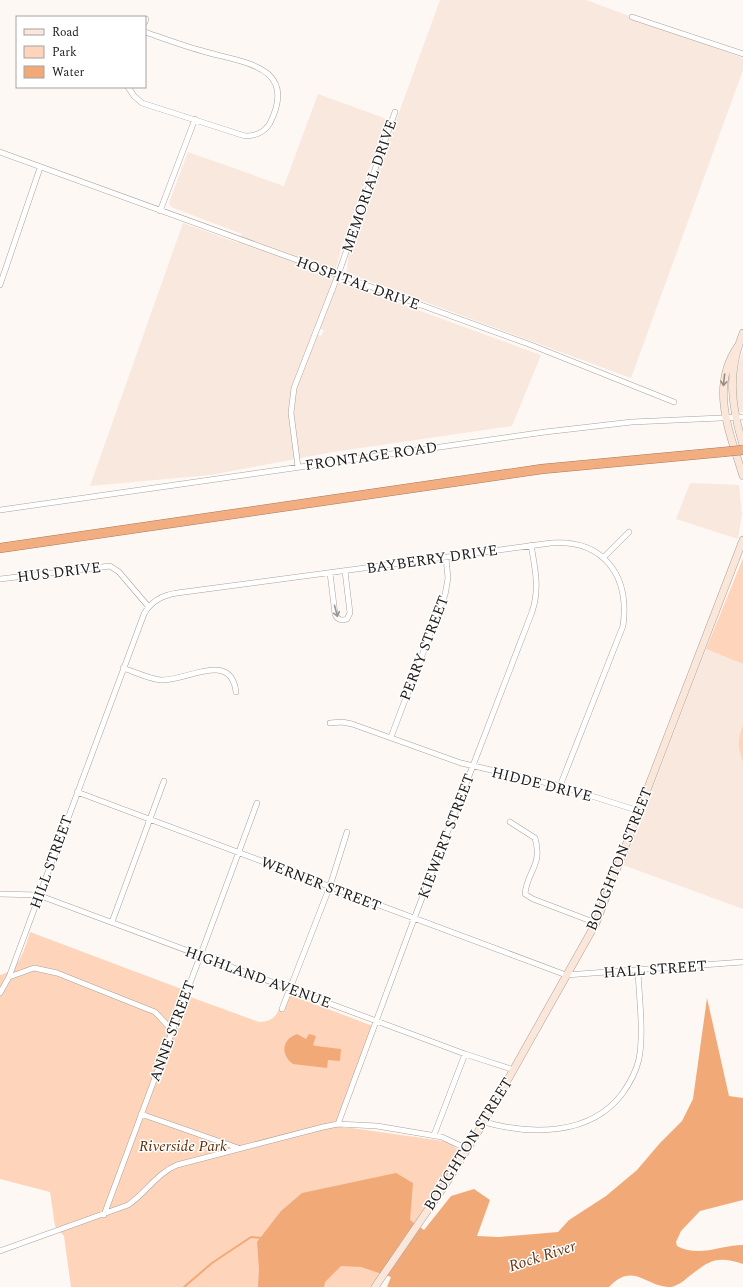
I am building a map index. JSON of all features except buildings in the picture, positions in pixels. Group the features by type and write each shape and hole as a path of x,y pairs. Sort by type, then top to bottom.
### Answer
{"highway":[{"path":"0,548 534,470 743,450"}],"street":[{"path":"632,17 743,54"},
{"path":"129,88 134,96 142,103 245,136 256,136 265,130 274,114 278,96 276,82 268,73 250,63 205,52 146,32"},
{"name":"MEMORIAL DRIVE","path":"298,467 291,413 291,401 294,388 338,275 395,112"},
{"path":"160,211 195,120"},
{"name":"HOSPITAL DRIVE","path":"0,152 40,168 531,345 674,402"},
{"path":"0,285 40,168"},
{"path":"743,333 738,346 732,378 735,417 743,445"},
{"path":"738,346 727,362 724,375 723,396 726,418 743,476"},
{"name":"FRONTAGE ROAD","path":"0,510 545,432 632,422 743,417"},
{"path":"604,557 629,532"},
{"name":"BOUGHTON STREET","path":"375,1287 484,1122 596,923 743,540"},
{"name":"BAYBERRY DRIVE","path":"148,606 169,594 446,558 532,545 566,542 593,550 604,557 615,572 623,595 625,613 624,626 560,786"},
{"name":"KIEWERT STREET","path":"338,1124 414,919 536,600 537,586 532,545"},
{"name":"PERRY STREET","path":"391,737 445,595 448,578 446,558"},
{"name":"HUS DRIVE","path":"0,579 110,566 119,572 148,606"},
{"path":"330,573 335,614 342,620 348,619 350,613 345,571"},
{"path":"148,606 123,668 152,678 163,680 178,678 210,669 219,670 228,674 234,680 236,692"},
{"name":"HILL STREET","path":"0,993 9,977 123,668"},
{"name":"HIDDE DRIVE","path":"330,723 342,722 352,724 472,767 560,786 639,811"},
{"path":"112,922 164,781"},
{"name":"WERNER STREET","path":"76,792 566,975"},
{"name":"ANNE STREET","path":"104,1215 258,802"},
{"path":"510,822 535,838 538,850 535,866 525,887 525,894 533,900 596,923"},
{"path":"282,1009 330,886 347,832"},
{"name":"HIGHLAND AVENUE","path":"0,894 38,895 465,1054 514,1070"},
{"name":"HALL STREET","path":"566,975 743,962"},
{"path":"9,977 34,968 58,973 155,1012 172,1030"},
{"path":"484,1122 502,1127 555,1129 595,1118 612,1105 630,1083 639,1058 638,970"},
{"path":"434,1135 465,1054"},
{"path":"141,1114 229,1148"},
{"path":"0,1251 117,1210 134,1201 162,1174 172,1167 229,1148 238,1148 338,1124 377,1126 434,1135 450,1139 467,1149"}],"shaded area":[{"path":"440,0 586,0 743,58 743,70 631,378 347,273 348,258 354,236"},
{"path":"318,94 387,119 343,243 333,279 541,355 512,426 333,452 210,475 90,486 183,223 238,243 242,234 171,207 169,203 188,152 284,186","holes":["314,327 324,330 321,336 312,333"]},
{"path":"743,351 743,413 739,411 736,391 738,367"},
{"path":"690,483 739,485 742,514 738,539 676,519"},
{"path":"706,649 743,664 743,909 623,865"}],"green space":[{"path":"743,558 743,664 706,649"},
{"path":"743,725 743,761 739,743"},
{"name":"Riverside Park","path":"30,932 184,990 193,998 259,1022 271,1019 277,1014 285,993 373,1026 340,1117 343,1128 352,1128 450,1143 458,1150 458,1162 371,1287 71,1287 64,1236 55,1226 50,1192 0,1179 0,975 12,969 17,964"}],"water":[{"name":"Rock River","path":"707,998 729,1096 743,1098 743,1200 700,1211 681,1231 676,1242 677,1246 694,1251 743,1245 743,1264 726,1260 713,1261 701,1267 675,1286 671,1287 662,1286 640,1277 626,1276 609,1287 387,1287 391,1277 361,1267 341,1266 325,1282 324,1287 258,1287 259,1269 257,1242 281,1211 302,1193 396,1173 413,1183 410,1220 424,1230 451,1196 474,1189 490,1200 477,1236 499,1237 558,1232 569,1220 606,1196 637,1170 660,1143 682,1121 693,1099"},
{"path":"297,1034 306,1039 309,1034 316,1036 313,1045 341,1049 340,1061 328,1060 327,1068 293,1064 286,1056 284,1048 288,1040"}],"waterway":[{"path":"184,1287 212,1263 251,1237 262,1238"}]}
